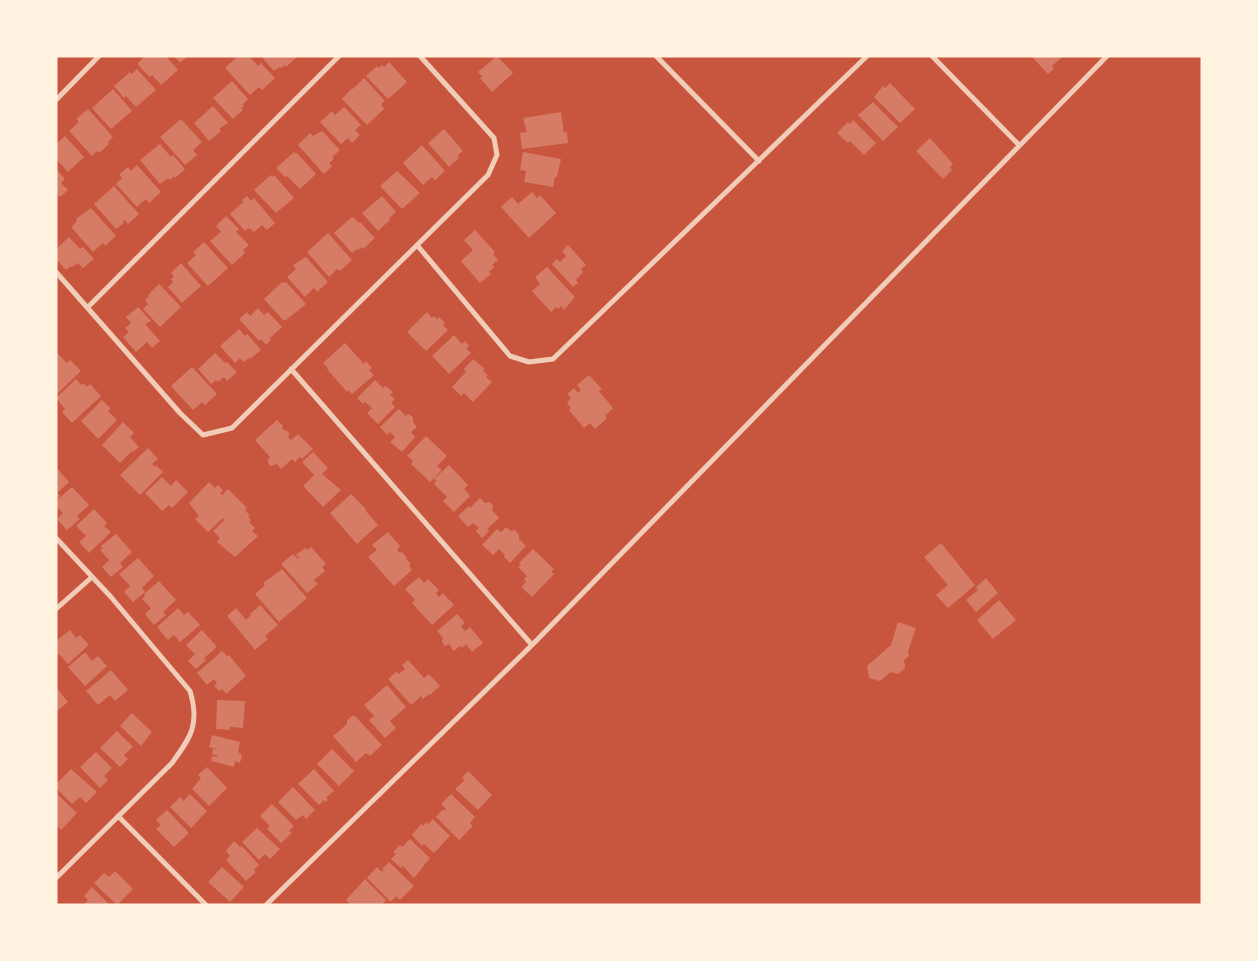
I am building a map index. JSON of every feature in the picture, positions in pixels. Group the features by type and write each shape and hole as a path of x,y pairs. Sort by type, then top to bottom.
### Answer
{"street":[{"path":"56,100 99,56"},
{"path":"88,307 339,56"},
{"path":"56,272 180,413 202,435 232,428 488,175 497,155 494,138 420,56"},
{"path":"656,56 759,161"},
{"path":"417,245 510,356 529,362 553,359 867,56"},
{"path":"932,56 1020,145"},
{"path":"266,905 532,645 668,508 1108,56"},
{"path":"291,370 532,645"},
{"path":"56,538 92,577 190,692 195,707 194,724 188,741 172,763 56,878"},
{"path":"56,609 92,577"},
{"path":"118,816 206,905"}],"building":[{"path":"145,56 166,56 178,70 161,85 152,75 150,77 139,66 138,63"},
{"path":"174,56 188,56 180,63"},
{"path":"238,56 241,58 249,56 258,66 261,63 275,78 262,90 259,87 250,95 225,68"},
{"path":"261,56 297,57 286,67 285,65 274,71"},
{"path":"497,56 513,73 492,92 480,78 482,76 478,72"},
{"path":"1031,56 1060,56 1061,58 1052,66 1054,69 1048,74"},
{"path":"389,62 407,82 388,99 366,76 377,66 379,68 382,65 384,67"},
{"path":"137,69 156,90 136,107 126,96 124,98 114,86 130,72 132,74"},
{"path":"364,78 385,101 381,104 384,109 367,125 342,99"},
{"path":"232,81 248,99 241,108 243,110 233,119 213,98"},
{"path":"890,83 915,109 900,123 874,97 883,86 885,88"},
{"path":"113,89 132,111 111,129 92,108"},
{"path":"873,102 898,127 883,141 858,115"},
{"path":"213,106 228,123 219,129 221,131 209,141 194,123"},
{"path":"344,107 361,125 355,130 360,135 352,143 348,138 341,144 320,122 332,111 335,115"},
{"path":"88,109 113,137 108,142 109,144 99,153 97,151 92,156 70,132 79,122 76,119"},
{"path":"561,112 564,133 567,132 568,143 522,149 520,133 527,132 523,118"},
{"path":"181,119 202,142 193,150 197,155 185,165 160,137"},
{"path":"853,120 876,143 864,155 850,141 848,143 837,133 848,122 850,124"},
{"path":"444,129 463,151 458,155 459,158 449,167 428,143"},
{"path":"322,131 340,150 332,157 334,159 329,163 332,166 324,174 298,145 310,133 313,136"},
{"path":"65,136 84,157 68,172 56,159 56,144"},
{"path":"930,138 953,164 950,167 952,170 943,179 916,151"},
{"path":"160,144 185,169 175,178 174,176 170,180 168,178 160,184 140,160"},
{"path":"422,145 445,171 435,180 432,177 423,185 403,163"},
{"path":"294,152 316,174 300,189 276,168"},
{"path":"523,152 561,159 553,187 524,182 526,171 520,170"},
{"path":"137,165 161,192 149,203 146,199 137,207 116,184 122,178 119,175 128,167 131,171"},
{"path":"56,169 65,179 61,183 68,190 60,197 56,193"},
{"path":"397,171 420,193 402,209 380,186"},
{"path":"271,175 273,177 274,175 294,198 276,213 254,190"},
{"path":"114,186 139,214 128,224 125,220 123,221 124,223 116,229 94,204"},
{"path":"532,192 537,198 540,195 556,213 529,238 501,207 512,197 518,204"},
{"path":"247,196 251,201 254,198 275,223 267,230 262,225 254,232 249,228 245,231 230,214"},
{"path":"382,196 396,212 378,231 362,213"},
{"path":"91,208 116,236 105,246 103,243 93,252 71,227 77,221 76,219"},
{"path":"226,216 239,229 236,232 249,245 243,250 245,253 232,265 210,241 221,232 216,226"},
{"path":"352,217 360,222 375,238 363,249 362,247 352,253 334,233"},
{"path":"475,230 495,252 493,254 498,260 492,265 494,267 489,272 491,274 480,283 461,261 473,250 464,240"},
{"path":"328,233 352,260 340,271 337,269 329,277 307,252"},
{"path":"69,237 80,249 83,247 94,259 83,268 78,263 66,270 56,259 56,249"},
{"path":"204,242 228,268 208,286 187,263 196,255 193,252"},
{"path":"568,245 586,265 581,269 583,272 576,280 578,283 573,287 552,264 557,259 560,262 566,256 562,251"},
{"path":"306,257 328,282 317,292 314,288 305,297 287,277 296,269 293,265"},
{"path":"181,263 201,286 182,303 168,287 173,282 171,279 174,277 171,273"},
{"path":"547,267 575,297 564,310 561,306 558,309 556,307 551,312 532,291 540,284 535,277"},
{"path":"282,282 286,282 306,304 286,320 283,320 264,299"},
{"path":"159,284 181,307 160,327 143,309 148,304 145,300 148,295"},
{"path":"138,307 151,321 145,324 160,341 152,348 147,342 136,352 123,337 129,332 125,328 131,323 126,317"},
{"path":"258,308 264,315 268,312 282,327 270,338 271,340 266,345 261,339 259,341 239,319 247,312 250,316"},
{"path":"427,312 432,318 434,316 437,319 439,317 445,323 443,325 448,330 426,351 407,332"},
{"path":"239,329 245,336 247,334 261,350 250,359 243,362 240,358 235,363 220,346"},
{"path":"454,335 462,344 465,341 469,346 466,348 471,353 449,374 432,356"},
{"path":"345,343 364,364 366,361 372,368 369,370 374,375 352,394 348,390 347,392 323,363"},
{"path":"56,352 67,363 70,360 81,371 56,395"},
{"path":"215,353 237,372 227,381 224,377 218,382 216,380 211,384 198,369"},
{"path":"473,359 485,369 483,371 488,375 486,377 492,382 473,402 464,393 461,396 452,387 466,372 464,369"},
{"path":"192,367 217,394 205,405 202,402 193,410 171,386"},
{"path":"589,375 602,389 599,391 613,408 605,416 607,418 595,429 590,423 584,428 569,410 571,408 567,403 571,398 567,394 574,388 578,393 581,390 577,385"},
{"path":"76,379 81,385 83,383 87,387 90,384 101,396 72,423 62,412 65,409 56,398"},
{"path":"375,380 383,388 386,386 393,392 390,395 395,399 391,403 395,407 378,424 367,413 372,408 365,402 363,404 357,398"},
{"path":"102,400 111,409 108,411 117,420 98,439 81,421"},
{"path":"399,409 406,416 408,414 413,417 413,422 417,427 411,432 415,437 402,452 390,442 395,437 390,432 387,435 380,427"},
{"path":"277,420 283,426 282,428 290,434 288,437 291,440 298,434 313,449 302,459 300,457 295,462 292,459 281,469 277,464 271,466 268,463 270,457 255,440"},
{"path":"123,422 134,433 130,437 139,447 120,463 102,445"},
{"path":"426,436 447,456 437,466 442,470 430,482 411,464 413,461 407,456"},
{"path":"148,448 158,459 152,464 155,467 156,465 163,472 140,495 120,475"},
{"path":"313,452 328,468 322,474 341,490 323,507 303,486 314,475 302,462"},
{"path":"449,465 468,485 464,489 470,496 454,512 443,501 447,497 434,484 436,481 434,479"},
{"path":"56,467 69,482 57,493 60,496 56,500"},
{"path":"162,477 171,486 176,480 188,492 172,508 169,505 162,511 145,493"},
{"path":"209,482 215,488 218,485 223,490 220,493 222,495 228,489 247,508 245,510 251,520 249,522 255,528 252,531 258,536 235,557 217,542 220,538 213,531 224,520 223,518 208,532 195,519 199,516 189,503"},
{"path":"72,487 89,505 77,516 80,519 67,530 57,519 63,513 56,506 56,501"},
{"path":"351,494 378,525 357,544 330,513"},
{"path":"480,498 485,503 490,502 493,505 492,510 499,518 487,529 489,531 482,538 476,531 479,528 478,526 473,523 468,527 458,516"},
{"path":"94,509 107,523 104,526 111,532 89,553 79,542 86,536 76,526"},
{"path":"506,527 511,531 515,530 519,535 519,539 526,546 510,563 499,549 493,555 482,545 497,529 501,532"},
{"path":"388,532 400,546 397,550 400,553 402,552 407,558 412,570 394,586 368,557 377,550 372,545"},
{"path":"116,534 132,552 120,563 123,567 111,577 102,567 109,560 100,550 103,548 101,546"},
{"path":"941,543 975,585 948,608 936,595 948,585 924,557"},
{"path":"311,547 326,564 322,567 325,571 314,580 318,584 307,593 281,564 293,554 298,559 296,555 305,548 307,550"},
{"path":"533,549 554,569 551,572 554,574 532,597 521,587 526,582 524,579 527,576 518,567 521,565 519,563"},
{"path":"138,558 154,576 142,588 145,592 133,602 124,592 130,586 119,574"},
{"path":"282,569 307,598 279,622 255,594 265,585 263,583"},
{"path":"419,577 424,583 428,579 439,590 436,593 439,597 443,593 454,605 432,625 412,603 415,600 405,589"},
{"path":"986,578 998,593 976,612 966,600 978,590 976,587"},
{"path":"159,581 176,600 163,612 166,615 154,625 145,614 151,608 142,599 145,596 144,594"},
{"path":"999,600 1016,620 993,639 977,620"},
{"path":"260,605 278,625 265,636 268,639 255,650 227,616 236,608 246,620"},
{"path":"178,608 184,615 188,612 200,625 180,642 174,635 168,640 157,627"},
{"path":"457,614 465,623 461,626 465,631 470,627 483,643 472,652 466,644 454,651 449,644 445,646 442,642 443,638 437,631"},
{"path":"898,622 916,628 908,651 909,656 904,660 905,668 898,674 891,672 880,681 869,678 867,666 891,645"},
{"path":"70,630 76,638 80,635 89,645 68,664 59,654 56,657 56,641"},
{"path":"202,630 217,647 204,658 206,660 196,669 188,661 195,654 186,645"},
{"path":"222,651 227,656 229,655 246,676 226,694 222,689 219,691 214,686 217,683 214,679 207,685 197,673"},
{"path":"84,653 92,661 98,656 107,666 85,686 68,667"},
{"path":"408,660 424,678 429,674 440,686 423,699 421,696 411,705 388,679 396,672 399,674 405,669 402,665"},
{"path":"111,670 128,690 115,701 110,695 98,705 86,691"},
{"path":"387,685 406,707 390,721 396,728 385,738 369,720 374,716 364,705"},
{"path":"56,687 68,702 56,712"},
{"path":"217,700 245,701 243,728 230,727 230,730 216,729"},
{"path":"132,713 152,732 141,746 120,726"},
{"path":"355,716 382,745 370,756 366,753 356,762 333,736 347,724 347,720"},
{"path":"117,731 133,747 124,755 128,759 120,767 100,748"},
{"path":"212,735 240,742 238,752 242,755 240,763 235,761 234,767 211,761 212,756 218,756 212,754 213,749 217,749 209,747"},
{"path":"332,749 354,771 339,786 317,764"},
{"path":"96,752 112,768 104,776 108,780 100,788 80,767"},
{"path":"207,767 227,788 209,806 192,789 201,778 198,775"},
{"path":"71,769 97,792 86,803 80,797 72,804 56,788 56,784"},
{"path":"314,769 334,791 326,798 328,800 325,802 324,800 319,805 298,784"},
{"path":"468,771 492,795 478,810 455,789 465,780 462,778"},
{"path":"293,787 315,810 306,819 303,815 296,820 278,802"},
{"path":"56,793 77,813 61,830 56,825"},
{"path":"190,794 207,811 191,828 170,807 180,797 183,801"},
{"path":"451,794 475,817 470,823 473,826 459,840 436,817 443,809 444,811 446,809 441,804"},
{"path":"272,804 294,826 289,831 292,833 281,843 267,829 270,826 260,816"},
{"path":"167,810 189,833 174,847 156,829 161,825 156,820"},
{"path":"433,819 450,836 434,853 424,844 422,846 412,835 421,824 423,826 426,822 428,824"},
{"path":"257,828 280,849 270,859 265,854 259,860 242,842"},
{"path":"410,839 430,858 414,878 403,866 401,868 391,859 396,854 393,852"},
{"path":"234,841 240,847 242,846 259,865 254,870 256,872 246,881 226,860 230,856 226,851"},
{"path":"389,862 414,886 400,900 396,896 391,902 367,878 377,867 382,872 384,870 382,869"},
{"path":"222,867 244,887 230,902 208,882"},
{"path":"115,871 133,889 117,905 94,883 104,873 109,877"},
{"path":"365,879 386,900 382,905 351,905 346,900"},
{"path":"92,887 110,905 83,905 88,900 84,896"}]}
